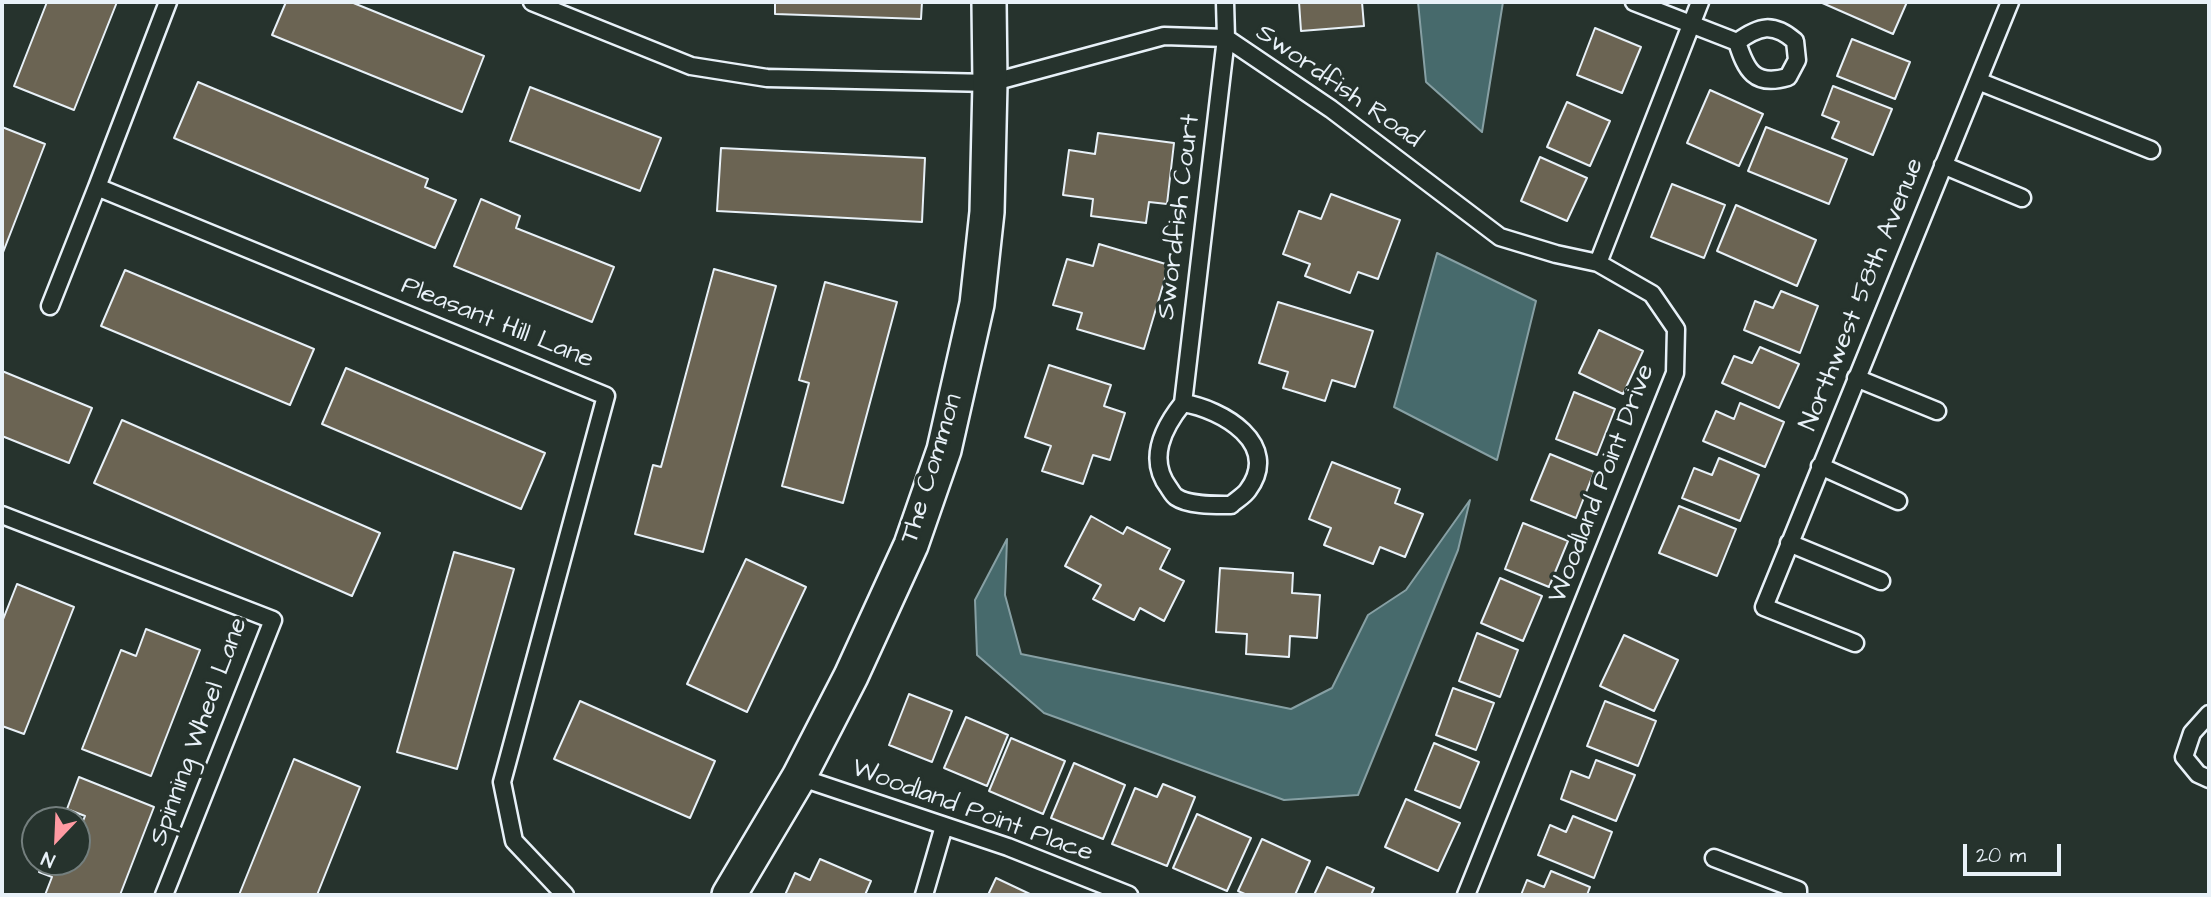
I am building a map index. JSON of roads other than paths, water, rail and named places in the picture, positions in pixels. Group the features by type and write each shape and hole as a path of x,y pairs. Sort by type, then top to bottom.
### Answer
{"street":[{"name":"The Common","path":"729,895 799,777 851,676 911,545 944,450 977,304 987,212 989,2"}],"lane":[{"path":"50,306 168,2"},
{"path":"532,2 691,66 767,78 990,83"},
{"name":"Swordfish Court","path":"1183,403 1226,38 1225,2"},
{"path":"1634,2 1737,42"},
{"path":"1598,262 1700,2"},
{"name":"Northwest 58th Avenue","path":"1855,643 1764,607 2010,2"},
{"name":"Swordfish Road","path":"990,83 1164,36 1226,38 1331,108 1500,237 1556,254 1598,262"},
{"path":"1978,81 2151,150"},
{"path":"1943,165 2022,198"},
{"name":"Pleasant Hill Lane","path":"97,187 606,396 502,782 514,841 565,895"},
{"name":"Woodland Point Drive","path":"1466,895 1675,373 1676,329 1652,294 1598,262"},
{"path":"1856,378 1937,411"},
{"path":"1183,403 1203,406 1226,418 1248,435 1256,452 1256,472 1247,491 1231,505 1202,505 1176,497 1161,477 1158,456 1161,437 1183,403"},
{"path":"1820,466 1898,501"},
{"name":"Spinning Wheel Lane","path":"2,514 273,620 164,895"},
{"path":"1789,542 1881,581"},
{"path":"2209,714 2192,733 2184,757 2198,774 2209,779"},
{"name":"Woodland Point Place","path":"799,777 1008,847 1129,895"},
{"path":"924,895 944,826"},
{"path":"1714,858 1798,890 1798,895"}],"water":[{"path":"1418,2 1503,2 1482,132 1426,82"},
{"path":"1437,253 1536,301 1497,460 1394,407"},
{"path":"1470,500 1458,550 1358,795 1284,800 1044,713 977,655 975,600 1007,539 1005,595 1021,654 1291,709 1332,688 1368,615 1406,590"}]}
